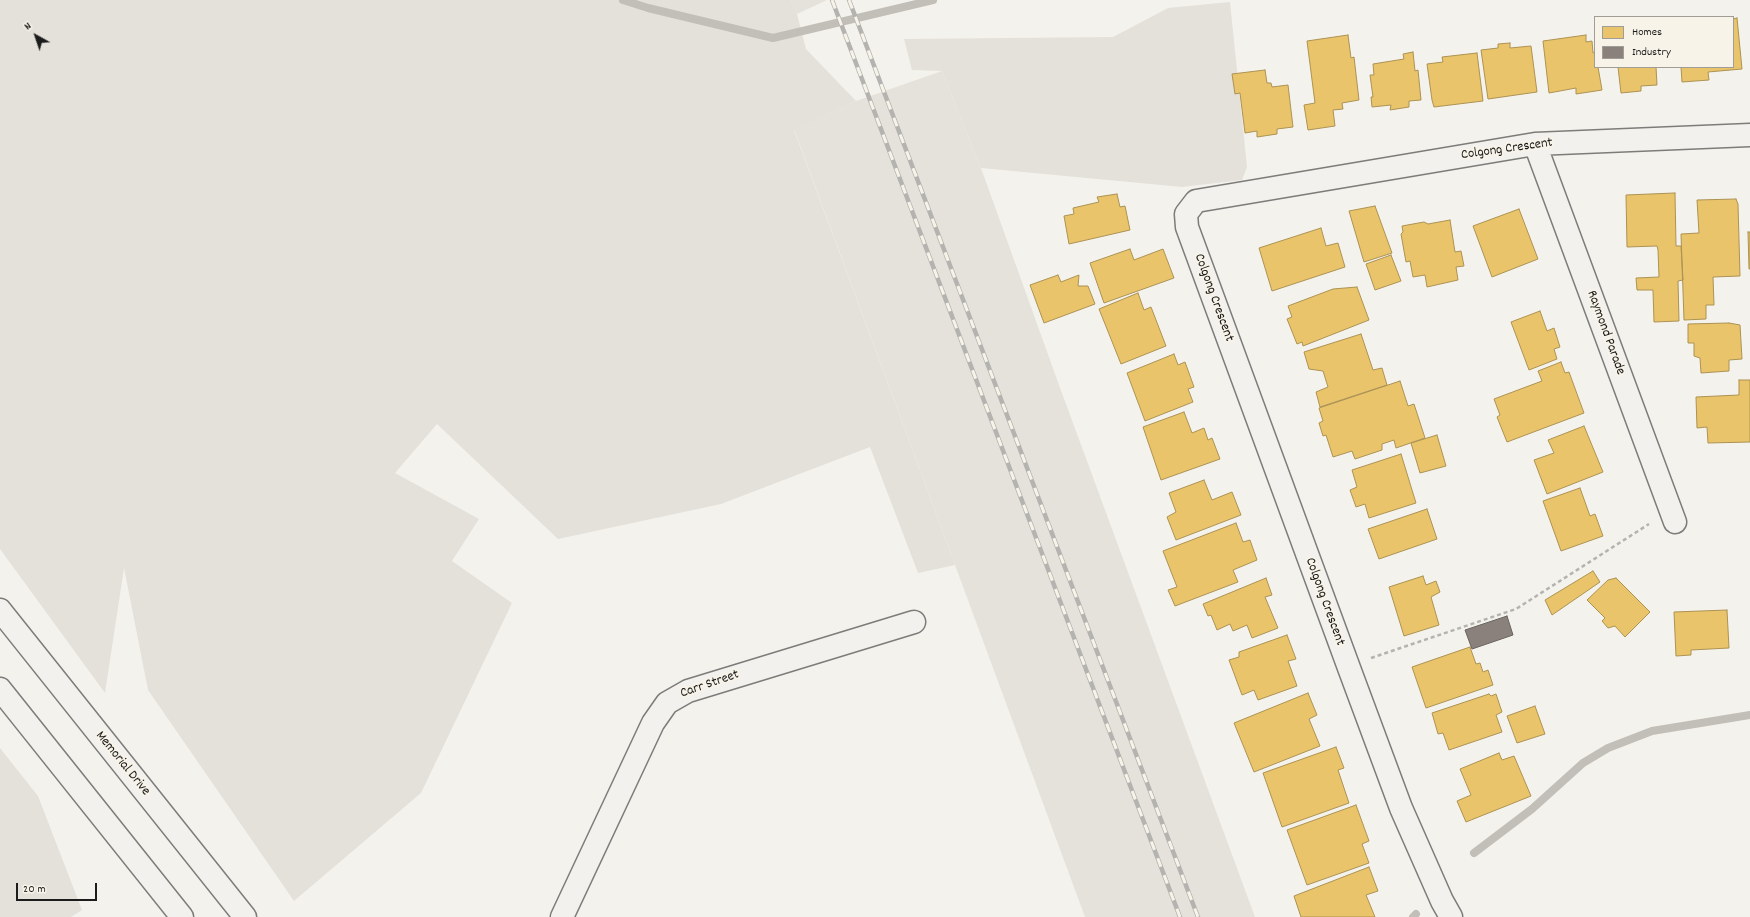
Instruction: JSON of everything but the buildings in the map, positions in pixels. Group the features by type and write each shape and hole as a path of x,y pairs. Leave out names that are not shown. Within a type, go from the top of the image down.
{"street":[{"name":"Colgong Crescent","path":"1451,917 1442,901 1401,808 1187,227 1186,214 1196,201 1535,144 1750,135"},
{"name":"Raymond Parade","path":"1535,144 1673,515"},
{"name":"Memorial Drive","path":"0,610 245,917"},
{"name":"Carr Street","path":"562,917 653,723 667,703 688,691 914,622"},
{"path":"0,689 182,917"}],"path":[{"path":"1349,668 1372,658 1516,609 1641,530 1673,515"}],"shaded area":[{"path":"0,0 791,0 797,14 806,49 856,101 794,130 955,565 918,573 870,447 721,504 558,539 437,424 395,473 479,519 452,561 512,603 421,793 294,901 148,690 124,568 105,693 0,549"},
{"path":"791,0 827,0 797,14"},
{"path":"1230,2 1247,167 1242,180 1182,187 981,168 942,71 912,70 904,39 1113,37 1168,8"},
{"path":"942,71 981,168 1059,385 1255,917 1085,917 794,129 856,101"},
{"path":"0,748 38,796 82,910 71,917 0,917"}],"waterway":[{"path":"623,0 648,8 773,38 933,0"},
{"path":"1474,853 1532,809 1583,763 1608,748 1652,731 1750,715"},
{"path":"1413,917 1416,914"}],"railway":[{"path":"832,0 1180,917"},
{"path":"849,0 1198,917"}]}
